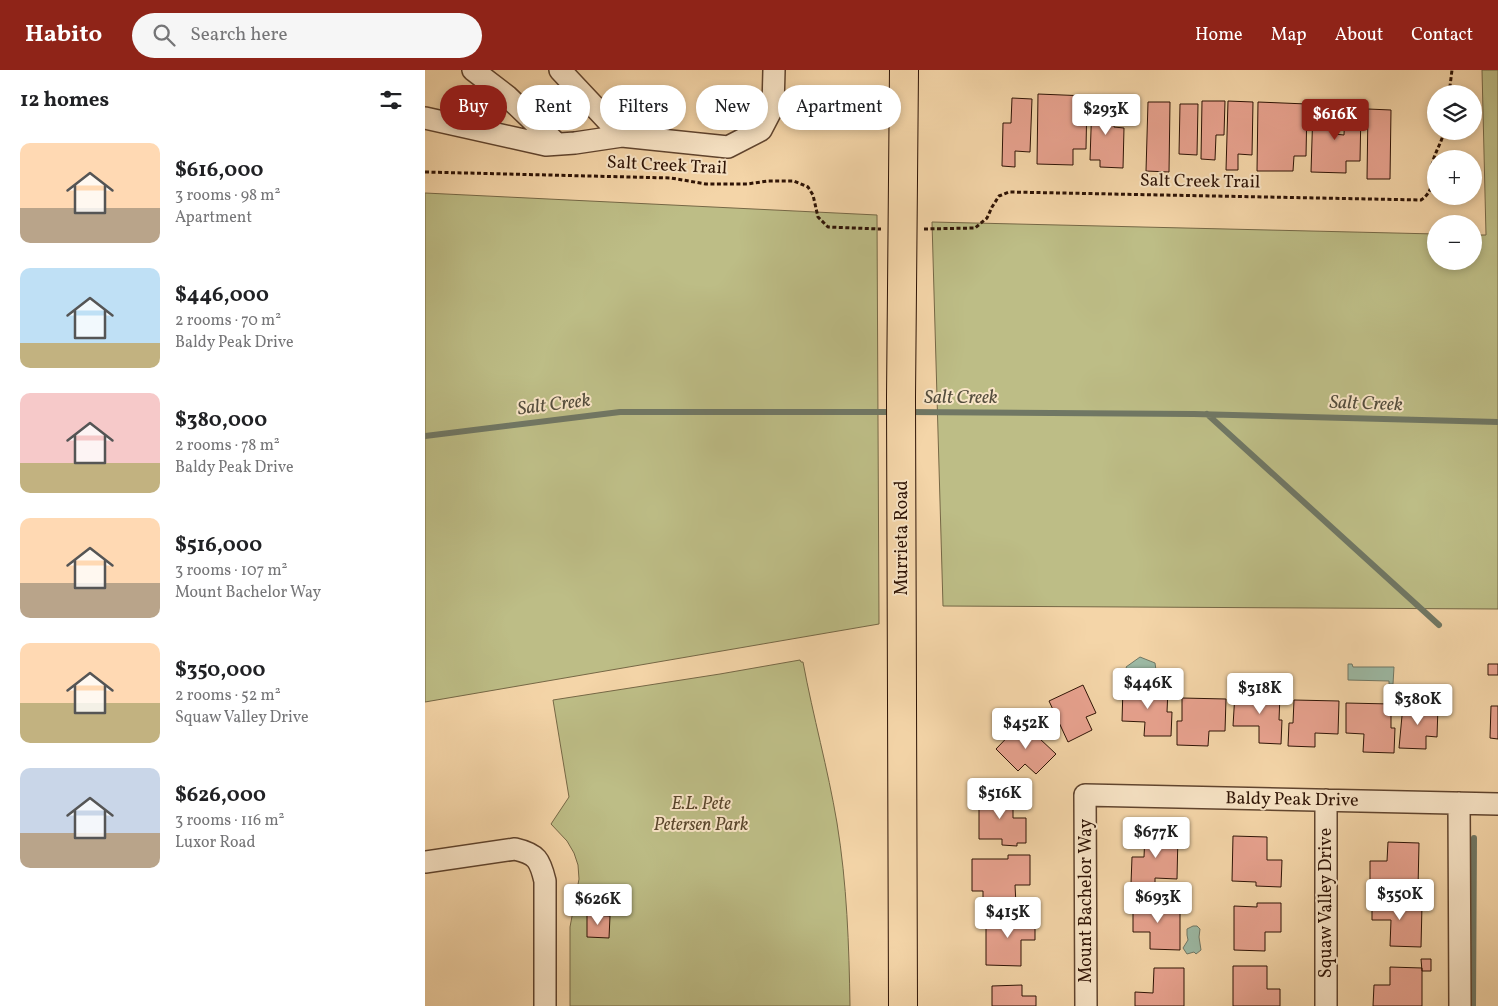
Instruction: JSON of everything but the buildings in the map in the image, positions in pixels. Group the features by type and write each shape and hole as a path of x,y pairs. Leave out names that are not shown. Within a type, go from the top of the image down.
{"main road":[{"name":"Murrieta Road","path":"903,1006 901,378 904,70"}],"street":[{"path":"473,70 507,96 557,144"},
{"path":"559,70 621,136"},
{"path":"425,118 546,145 621,136 727,147 761,130 773,107 774,70"},
{"name":"Baldy Peak Drive","path":"1085,795 1498,804"},
{"name":"Mount Bachelor Way","path":"1085,795 1086,1006"},
{"name":"Squaw Valley Drive","path":"1326,800 1326,1006"},
{"path":"1459,803 1460,1006"},
{"path":"425,862 515,849 529,852 541,863 545,881 545,1006"}],"path":[{"path":"1450,85 1452,70"},
{"name":"Salt Creek Trail","path":"922,229 975,228 987,218 999,196 1009,192 1421,200 1429,195 1433,161 1443,140"},
{"name":"Salt Creek Trail","path":"425,172 671,178 706,184 794,181 807,187 813,195 818,217 828,227 880,229"}],"green space":[{"path":"1482,70 1498,70 1498,609 943,606 932,222 1427,234 1427,270 1482,270 1482,235 1486,235"},
{"path":"425,193 877,215 879,624 425,702"},
{"name":"E.L. Pete Petersen Park","path":"800,660 803,662 837,823 847,914 850,1006 570,1006 570,927 579,879 578,865 574,853 567,841 551,824 569,797 553,700"}],"shaded area":[{"path":"1140,657 1155,663 1156,670 1153,672 1140,671 1134,676 1130,675 1126,667"},
{"path":"1348,664 1352,664 1353,667 1394,667 1393,684 1389,684 1389,681 1348,680"},
{"path":"1197,926 1200,929 1201,950 1196,954 1194,952 1187,954 1183,948 1188,940 1187,929"}],"waterway":[{"name":"Salt Creek","path":"425,436 620,412 894,412"},
{"name":"Salt Creek","path":"907,412 1194,414 1498,422"},
{"path":"1207,414 1439,625"},
{"path":"1473,1006 1474,838"}]}
